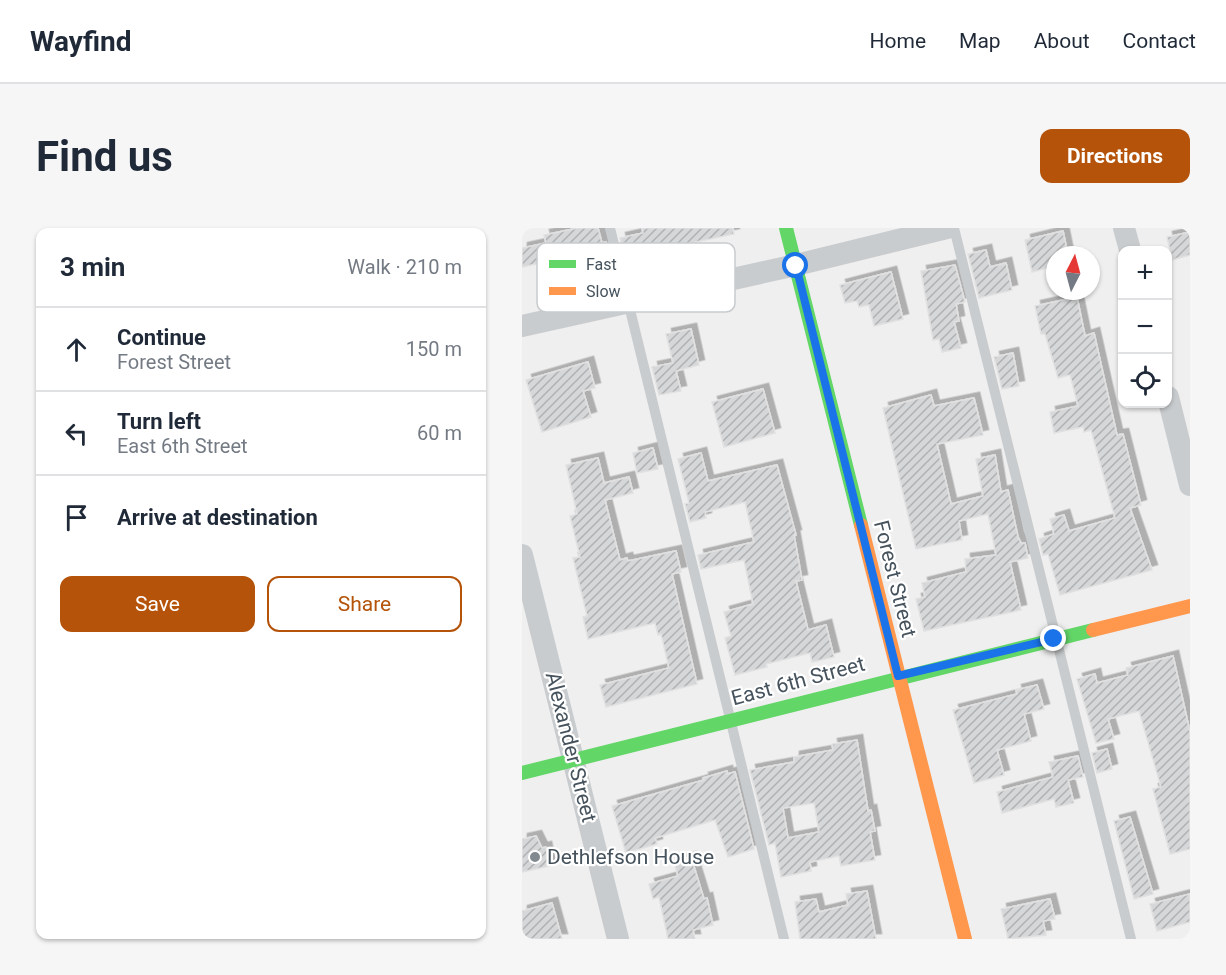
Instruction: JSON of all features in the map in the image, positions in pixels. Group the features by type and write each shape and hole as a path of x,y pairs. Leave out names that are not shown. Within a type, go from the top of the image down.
{"street":[{"name":"Forest Street","path":"786,228 965,939"},
{"path":"735,279 947,228"},
{"path":"1124,228 1129,246"},
{"path":"522,326 584,312"},
{"path":"1170,408 1190,485"},
{"name":"Alexander Street","path":"522,555 575,759 618,939"},
{"name":"East 6th Street","path":"522,773 731,721 898,676 1190,606"}],"lane":[{"path":"610,228 614,243"},
{"path":"954,228 1054,639 1131,939"},
{"path":"630,312 784,939"}],"building":[{"path":"578,228 598,228 602,243 546,243 544,235"},
{"path":"642,228 733,228 734,234 691,243 621,243 620,238 643,233"},
{"path":"1063,231 1066,246 1046,246 1046,268 1032,272 1025,240"},
{"path":"1190,232 1190,255 1172,260 1172,246 1169,246 1167,237"},
{"path":"537,245 537,264 522,267 522,248"},
{"path":"986,250 990,267 1006,263 1012,290 979,298 968,254"},
{"path":"955,265 965,302 956,304 959,321 954,322 961,348 942,352 939,339 933,340 921,271"},
{"path":"891,272 903,319 874,326 869,305 859,307 857,301 845,303 840,285"},
{"path":"1063,300 1078,300 1085,336 1094,333 1117,435 1123,434 1141,505 1130,508 1152,570 1060,595 1048,554 1043,555 1039,539 1054,534 1050,519 1064,515 1069,531 1115,518 1091,430 1084,432 1083,427 1054,433 1050,412 1078,406 1070,375 1058,378 1045,334 1041,334 1035,306"},
{"path":"691,329 699,365 676,371 681,391 659,395 652,367 673,363 666,334"},
{"path":"1013,353 1019,386 1002,389 994,357"},
{"path":"588,362 595,388 583,391 591,417 542,432 526,380"},
{"path":"763,389 775,433 724,447 712,402"},
{"path":"931,395 934,406 974,398 983,435 937,444 951,504 983,496 976,459 995,455 1001,492 1008,490 1018,537 1021,543 1025,543 1028,558 1010,562 1021,610 924,631 916,599 925,597 922,583 966,572 965,559 996,555 988,514 959,521 962,540 916,549 883,408"},
{"path":"653,448 658,469 637,473 633,453"},
{"path":"701,453 708,481 777,465 796,535 794,535 802,580 796,581 808,630 826,625 834,657 812,662 810,653 766,664 767,667 735,675 725,638 731,636 724,612 753,604 744,560 701,569 698,555 754,542 745,502 705,512 706,518 690,522 685,504 689,503 678,459"},
{"path":"598,458 604,483 629,477 633,493 605,500 620,560 627,558 628,561 676,551 681,572 672,574 697,684 606,707 600,685 669,668 661,634 658,635 655,623 588,639 583,617 587,616 573,558 580,557 570,516 577,514 566,465"},
{"path":"1173,656 1190,732 1190,849 1170,854 1153,789 1161,787 1139,711 1108,719 1114,739 1096,743 1077,679 1095,674 1097,683 1128,675 1126,668"},
{"path":"1037,685 1044,709 1024,714 1031,741 997,750 1004,775 974,783 953,710 1017,694 1016,690"},
{"path":"857,740 868,811 871,810 875,831 870,832 875,860 841,866 839,856 810,862 811,871 781,877 775,843 769,845 750,770 794,762 794,757 833,750 832,744","holes":["814,803 819,832 788,838 783,808"]},
{"path":"1107,749 1112,769 1097,773 1092,753"},
{"path":"1078,756 1083,777 1068,780 1074,803 1056,807 1054,799 1002,813 997,792 1053,777 1049,762"},
{"path":"727,771 727,774 735,772 754,849 728,857 715,820 655,838 657,844 626,853 612,806 704,780 703,778"},
{"path":"1130,817 1153,894 1134,899 1114,821"},
{"name":"Dethlefson House","path":"536,836 542,848 546,847 550,866 522,872 522,839"},
{"path":"691,857 704,899 707,898 713,925 693,930 695,939 668,939 659,897 653,899 649,884 678,876 674,862"},
{"path":"867,891 876,939 800,939 795,902 816,899 819,912 848,905 846,894"},
{"path":"1190,894 1190,922 1157,931 1150,904"},
{"path":"1050,899 1055,919 1043,921 1046,935 1008,939 1001,909"},
{"path":"552,903 562,939 522,939 522,911"}],"traffic: fast":[{"path":"786,228 861,525"},
{"path":"522,773 1093,630"}],"traffic: slow":[{"path":"861,525 965,939"},
{"path":"1093,630 1190,606"}],"place":[{"name":"Dethlefson House","path":"535,857"}],"route":[{"path":"796,266 898,676 1054,639"}]}
